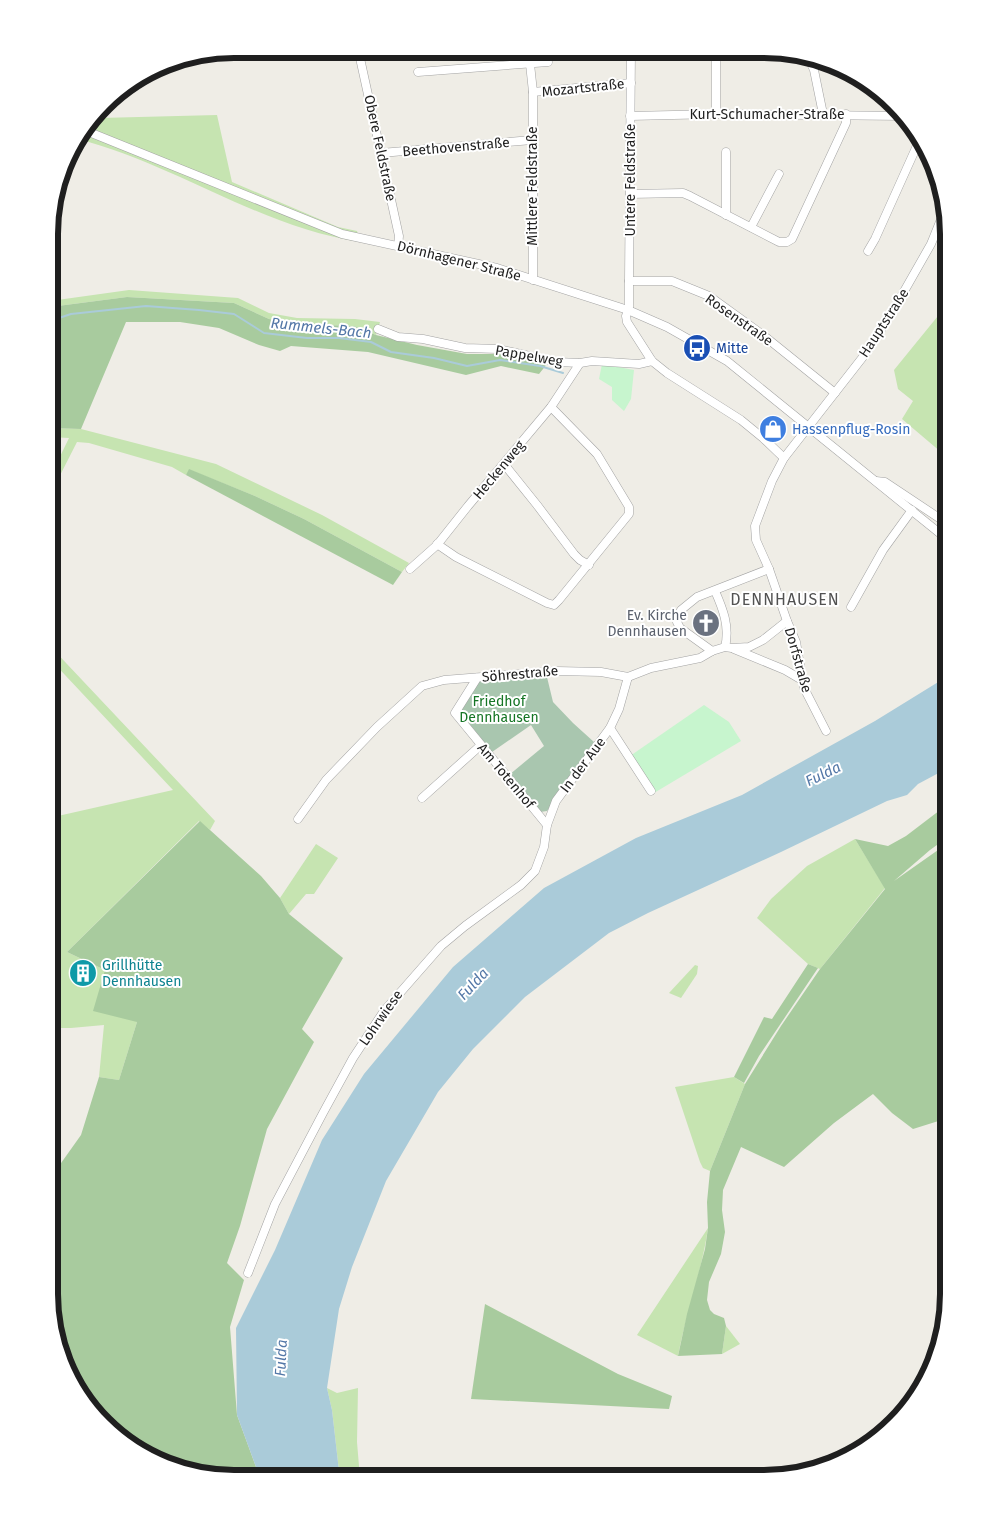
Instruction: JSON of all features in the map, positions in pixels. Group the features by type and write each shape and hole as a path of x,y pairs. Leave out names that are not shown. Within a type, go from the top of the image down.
{"street":[{"name":"Obere Feldstraße","path":"360,58 399,236 398,246"},
{"name":"Untere Feldstraße","path":"628,310 630,58"},
{"path":"716,58 716,114"},
{"path":"418,72 548,62"},
{"name":"Mozartstraße","path":"530,64 533,92 631,83"},
{"path":"812,65 823,114"},
{"name":"Mittlere Feldstraße","path":"533,92 533,280"},
{"name":"Kurt-Schumacher-Straße","path":"630,116 716,114 894,116"},
{"path":"630,194 682,193 779,242 787,242 792,239 846,123 846,114"},
{"name":"Dörnhagener Straße","path":"90,132 342,234 497,268 628,310 681,334 727,361 940,533"},
{"name":"Beethovenstraße","path":"381,153 532,140"},
{"path":"868,250 875,239 916,147"},
{"path":"726,152 726,215"},
{"path":"751,227 779,174"},
{"name":"Hauptstraße","path":"809,426 866,353 894,310 931,244 939,224"},
{"name":"Rosenstraße","path":"629,281 672,281 709,296 763,335 835,393"},
{"path":"628,310 627,322 652,361 667,373 741,420 784,458"},
{"name":"Pappelweg","path":"378,329 398,337 423,339 465,348 498,349 556,362 580,363 592,361 639,364 652,361"},
{"name":"Heckenweg","path":"410,568 437,546 551,407 580,363"},
{"path":"437,544 456,558 554,605 589,564 629,514 630,507 597,454 551,407"},
{"name":"Dorfstraße","path":"809,426 784,458 772,481 755,526 756,540 769,569 796,642 802,680 813,708 826,732"},
{"path":"504,464 574,554 580,560 589,564"},
{"path":"876,481 885,482 940,518"},
{"path":"851,607 883,550 912,510"},
{"path":"712,651 680,628 677,622 681,610 697,597 769,569"},
{"path":"715,591 724,612 728,648 785,670 802,680"},
{"name":"Söhrestraße","path":"298,819 326,780 377,727 422,686 444,680 516,673 579,670 628,676 651,668 700,658 712,651 749,646 763,640 787,621"},
{"name":"In der Aue","path":"556,801 610,728 619,709 628,676"},
{"name":"Am Totenhof","path":"477,678 455,713 547,825"},
{"name":"In der Aue","path":"610,728 651,791"},
{"path":"422,798 481,745"},
{"name":"Lohrwiese","path":"248,1273 275,1204 353,1058 384,1011 441,946 465,926 521,886 535,872 544,847 547,825 556,801"}],"green space":[{"path":"217,115 232,182 338,227 357,231 360,242 323,234 287,223 149,164 84,141 101,118"},
{"path":"129,290 238,298 269,313 297,318 355,319 380,322 376,335 354,326 294,324 269,319 234,303 127,297 58,306 58,300"},
{"path":"127,297 234,303 269,319 294,324 354,326 376,335 417,345 467,354 498,354 547,364 539,374 501,366 466,375 368,352 291,346 280,351 259,345 219,328 180,322 126,322 81,429 58,428 58,306"},
{"path":"940,314 940,451 902,419 913,401 898,389 894,370"},
{"path":"602,364 634,370 631,399 624,411 612,400 612,387 599,379"},
{"path":"58,428 81,429 216,464 322,515 409,563 402,572 304,519 255,496 190,470 186,475 172,467 89,443 77,442 58,479 58,461 69,438 58,437"},
{"path":"189,469 255,496 304,519 402,572 393,585 186,475"},
{"path":"58,654 215,821 210,830 199,821 67,952 105,970 137,1022 119,1080 99,1077 104,1025 58,1028 58,903 61,825 58,826 58,816 173,790 58,668"},
{"name":"Friedhof Dennhausen","path":"546,673 553,702 594,742 547,811 540,812 509,775 544,746 531,725 492,752 458,710 478,679"},
{"path":"704,705 729,722 741,741 654,793 630,756"},
{"path":"939,811 939,843 894,881 939,849 939,1121 913,1129 892,1113 873,1094 834,1123 784,1167 741,1147 723,1190 722,1210 725,1232 721,1254 709,1282 707,1300 710,1310 724,1318 726,1326 722,1354 678,1356 687,1314 705,1249 708,1228 707,1202 710,1171 745,1084 781,1026 820,969 885,889 855,839 888,846 906,836"},
{"path":"200,821 261,876 280,898 289,914 343,958 302,1029 314,1042 267,1129 240,1226 227,1263 244,1280 230,1327 237,1415 257,1470 222,1470 199,1467 166,1457 146,1447 118,1427 101,1410 87,1392 71,1362 61,1329 58,1306 58,1167 81,1135 99,1077 119,1080 137,1022 93,1011 105,970 67,952"},
{"path":"855,839 885,888 820,969 808,964 757,918 771,899 807,866"},
{"path":"316,844 338,858 314,894 306,894 289,914 280,898"},
{"path":"808,964 818,968 759,1056 744,1083 734,1077 764,1017 772,1019"},
{"path":"695,965 698,966 697,974 681,998 669,993"},
{"path":"734,1077 745,1084 710,1171 703,1168 700,1162 675,1087"},
{"path":"708,1228 702,1260 678,1356 637,1335"},
{"path":"485,1304 618,1374 672,1396 669,1409 471,1399"},
{"path":"726,1326 740,1344 722,1354"},
{"path":"327,1388 337,1393 358,1388 357,1442 359,1470 339,1470 332,1410"}],"water":[{"name":"Fulda","path":"940,681 939,773 918,784 907,795 887,801 609,933 525,997 473,1049 438,1092 386,1181 352,1267 339,1309 327,1388 332,1410 339,1470 257,1470 237,1415 236,1328 275,1250 322,1140 364,1074 453,967 544,888 636,838 742,795 875,721"}],"waterway":[{"name":"Rummels-Bach","path":"58,318 71,314 146,306 199,310 234,314 264,333 371,342 391,352 434,358 467,366 500,360 540,366 563,373"}],"place":[{"name":"Mitte","path":"697,348"},
{"name":"Hassenpflug-Rosin","path":"773,429"},
{"name":"Ev. Kirche Dennhausen","path":"706,623"},
{"name":"Grillhütte Dennhausen","path":"83,973"}],"district":[{"name":"DENNHAUSEN","path":"785,599"}]}
